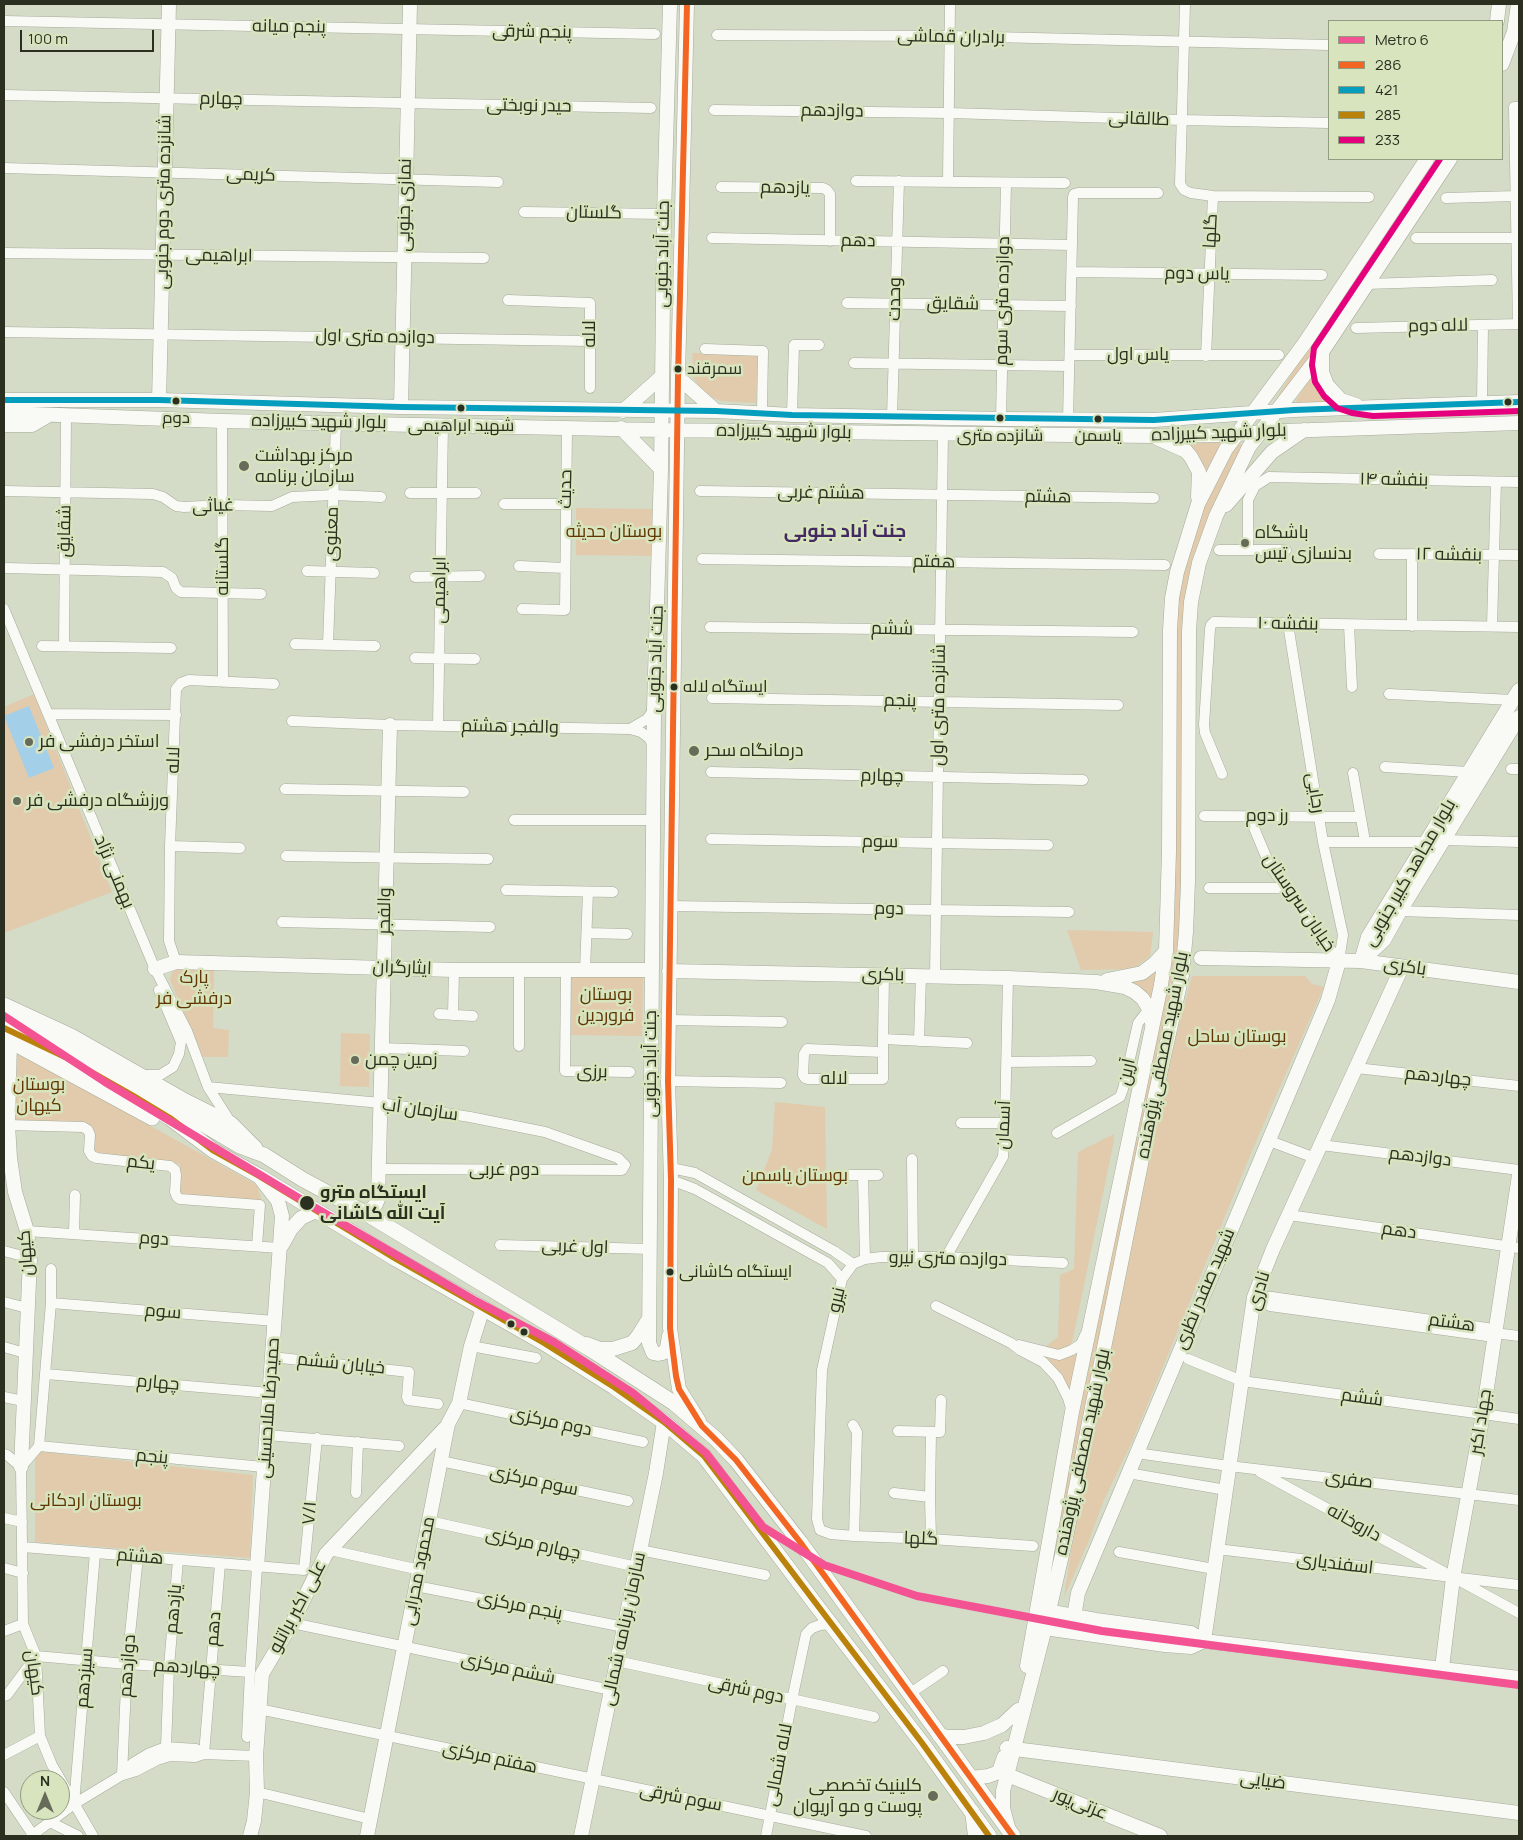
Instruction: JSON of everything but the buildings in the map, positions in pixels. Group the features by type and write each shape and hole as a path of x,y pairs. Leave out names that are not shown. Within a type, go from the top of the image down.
{"main road":[{"name":"شانزده متری دوم جنوبی","path":"159,400 168,4"},
{"name":"نمازی جنوبی","path":"401,407 410,4"},
{"name":"جنت آباد جنوبی","path":"670,4 654,709 651,970 651,1314 649,1343 653,1353 658,1354 667,1348 670,1328 669,972 678,377 687,4"},
{"path":"1497,20 1499,4"},
{"path":"1503,61 1514,32 1518,4"},
{"name":"بلوار شهید مصطفی پژوهنده","path":"1011,1833 1003,1808 1003,1773 1040,1627 1072,1412 1166,951 1169,851 1170,630 1172,598 1177,572 1198,504 1236,434 1304,344 1426,160"},
{"name":"بلوار شهید مصطفی پژوهنده","path":"1043,1611 1065,1542 1150,1119 1182,975 1188,881 1190,602 1199,563 1216,516 1249,447 1322,352 1449,160"},
{"path":"1322,352 1323,379 1331,391 1341,400 1374,407"},
{"path":"623,411 661,377"},
{"path":"678,377 716,411"},
{"name":"بلوار شهید کبیرزاده","path":"4,390 27,391 50,400"},
{"name":"بلوار شهید کبیرزاده","path":"4,400 159,400 401,407 661,412 716,411 792,415 1068,420 1154,420 1374,407 1519,402"},
{"name":"بلوار شهید کبیرزاده","path":"4,413 222,421 443,424 661,430 1152,436 1519,423"},
{"name":"بلوار شهید کبیرزاده","path":"4,425 32,426 49,415"},
{"path":"621,428 660,469"},
{"path":"1216,516 1272,452 1304,430"},
{"path":"1152,436 1186,451 1191,457 1197,467 1200,480 1198,504"},
{"name":"بلوار مجاهد کبیر جنوبی","path":"1361,962 1368,937 1516,695"},
{"name":"بلوار مجاهد کبیر جنوبی","path":"1361,962 1384,940 1519,718"},
{"name":"والفجر","path":"368,1214 378,1199 390,725"},
{"name":"باکری","path":"1096,982 1142,973 1166,951"},
{"name":"باکری","path":"1201,958 1361,962 1519,982"},
{"name":"شهید صفدر نظری","path":"1076,1617 1077,1597 1096,1548 1328,1000 1338,961"},
{"name":"ایثارگران","path":"155,969 176,962 454,970 651,970"},
{"name":"نادری","path":"1204,1641 1254,1298 1289,1215 1402,967"},
{"name":"باکری","path":"669,972 935,976 1096,982 1125,987 1135,992 1143,999 1149,1009"},
{"path":"4,1005 71,1036 184,1101 231,1124 264,1155 302,1179 368,1214 561,1331 674,1403 702,1426 736,1460 800,1542 1011,1833"},
{"path":"1149,1009 1152,1024"},
{"path":"4,1016 64,1045 127,1079 240,1146 264,1155"},
{"path":"6,1036 65,1057 132,1095 170,1118 214,1151 260,1176 316,1211 544,1343 614,1387 664,1422 704,1456 922,1742 989,1836"},
{"name":"کیهان","path":"6,1036 7,1157 27,1231 30,1258 20,1467"},
{"name":"جهاد اکبر","path":"1442,1668 1453,1578 1483,1414 1494,1333 1514,1248 1519,1175"},
{"name":"حمیدرضا ملاحسینی","path":"257,1567 282,1216 278,1202 260,1176"},
{"path":"280,1248 291,1229 301,1218 316,1211"},
{"name":"محمود محرابی","path":"367,1836 448,1424 459,1403 471,1346 483,1308"},
{"path":"561,1331 600,1349 613,1349 632,1343 646,1325 651,1314"},
{"path":"670,1328 679,1389 702,1426"},
{"name":"سازمان برنامه شمالی","path":"581,1836 637,1567 664,1422"},
{"name":"علی اکبر براتلو","path":"250,1836 254,1821 257,1792 256,1756 262,1674 292,1623 326,1554 448,1424"},
{"path":"779,1556 789,1561 794,1560 800,1552 800,1542"},
{"path":"813,1601 812,1588 814,1584 824,1583 831,1586"},
{"path":"1043,1611 1191,1634 1204,1641 1519,1678"},
{"path":"1040,1627 1165,1645 1191,1647 1204,1641"},
{"name":"بلوار شهید مصطفی پژوهنده","path":"1010,1749 1018,1710 1040,1627"},
{"path":"939,1735 964,1737 984,1733 1002,1725 1018,1710"},
{"name":"ضیایی","path":"1010,1749 1519,1813"},
{"path":"971,1778 1003,1773"},
{"name":"عزتی‌پور","path":"1003,1773 1160,1836"},
{"path":"972,1812 975,1836"}],"street":[{"path":"948,181 950,4"},
{"path":"1185,4 1180,184 1184,190 1212,196 1369,197"},
{"name":"پنجم میانه","path":"4,21 409,29"},
{"name":"پنجم شرقی","path":"409,29 655,34"},
{"name":"برادران قماشی","path":"717,35 950,36 1328,45"},
{"name":"چهارم","path":"4,95 408,104"},
{"name":"حیدر نوبختی","path":"408,104 651,108"},
{"path":"1517,107 1516,238 1518,252 1519,324"},
{"name":"دوازدهم","path":"714,110 950,112"},
{"name":"طالقانی","path":"950,112 1328,123"},
{"name":"کریمی","path":"4,168 498,182"},
{"path":"856,181 1065,183"},
{"name":"وحدت","path":"892,417 899,182"},
{"name":"دوازده متری سوم","path":"1001,419 1006,183"},
{"name":"یازدهم","path":"721,187 823,188 828,190 830,194 830,241"},
{"path":"1068,420 1074,194 1158,193"},
{"name":"گلها","path":"1206,356 1212,196"},
{"path":"1446,198 1516,196"},
{"name":"گلستان","path":"524,212 664,214"},
{"name":"دهم","path":"712,238 1072,245"},
{"path":"1416,238 1516,238"},
{"name":"ابراهیمی","path":"4,254 484,258"},
{"name":"یاس دوم","path":"1072,272 1322,275"},
{"path":"1366,284 1492,280"},
{"name":"لاله","path":"508,300 590,303 590,388"},
{"path":"847,303 894,303"},
{"name":"شقایق","path":"894,303 1071,306"},
{"name":"لاله دوم","path":"1356,328 1519,324"},
{"path":"1482,403 1483,325"},
{"name":"دوازده متری اول","path":"4,332 590,341"},
{"path":"792,415 794,345 819,345"},
{"path":"705,349 763,351 762,413"},
{"name":"یاس اول","path":"1070,355 1279,355"},
{"path":"854,363 1070,366"},
{"name":"شقایق","path":"64,646 66,416"},
{"name":"گلستانه","path":"222,421 223,682"},
{"name":"معنوی","path":"328,645 336,423"},
{"name":"ابراهیمی","path":"438,726 443,424"},
{"name":"حدیث","path":"522,609 565,610 568,427"},
{"name":"شانزده متری اول","path":"935,976 943,434"},
{"name":"بنفشه ۱۴","path":"1248,550 1248,500 1256,486 1269,477 1519,482"},
{"path":"1492,626 1496,482"},
{"name":"غیاثی","path":"4,490 153,494 184,508 223,505 272,506 292,497 333,495 381,497"},
{"name":"هشتم غربی","path":"700,491 942,495"},
{"path":"410,493 476,493"},
{"name":"هشتم","path":"942,495 1154,498"},
{"path":"504,504 566,504"},
{"path":"1219,550 1286,550"},
{"name":"بنفشه ۱۲","path":"1379,554 1519,555"},
{"path":"1412,554 1412,626"},
{"name":"هفتم","path":"702,559 1165,565"},
{"path":"519,566 565,568"},
{"path":"7,568 163,572 172,578 176,588 181,592 261,594"},
{"path":"307,571 374,573"},
{"path":"415,577 480,576"},
{"name":"بهمنی نژاد","path":"4,609 155,969 187,1031 208,1087 231,1124"},
{"name":"بنفشه ۱۰","path":"1222,774 1205,733 1204,725 1211,625 1214,622 1519,627"},
{"name":"رجایی","path":"1288,624 1323,842 1343,934 1338,961"},
{"path":"1349,625 1352,687"},
{"name":"ششم","path":"710,627 1133,632"},
{"path":"295,644 375,646"},
{"path":"42,646 171,648"},
{"path":"415,658 475,659"},
{"name":"لاله","path":"176,962 170,941 170,846 176,689 181,683 189,680 274,684"},
{"path":"1389,694 1516,695"},
{"name":"پنجم","path":"712,698 1118,705"},
{"path":"630,729 647,719 654,709"},
{"path":"48,714 176,715"},
{"path":"292,721 390,725"},
{"name":"والفجر هشتم","path":"390,725 630,729"},
{"path":"630,729 640,732 649,738 654,746"},
{"path":"1385,767 1469,772"},
{"name":"چهارم","path":"711,772 1083,780"},
{"path":"1353,772 1364,841"},
{"path":"285,789 464,792"},
{"name":"رز دوم","path":"1204,816 1359,817"},
{"name":"خیابان سروستان","path":"1248,816 1270,866 1338,961"},
{"path":"514,820 653,820"},
{"name":"سوم","path":"711,839 1048,844"},
{"path":"1444,840 1519,842"},
{"path":"1323,842 1427,842"},
{"path":"170,846 240,848"},
{"path":"286,856 488,858"},
{"path":"1210,888 1286,888"},
{"path":"506,890 613,892"},
{"path":"585,970 588,892"},
{"name":"دوم","path":"670,906 1069,912"},
{"path":"1400,911 1519,915"},
{"path":"282,922 490,926"},
{"path":"587,933 627,934"},
{"name":"بهمنی نژاد","path":"142,1076 160,1075 173,1066 179,1054 181,1042 158,988 155,969"},
{"name":"برزی","path":"566,969 565,1071 630,1072"},
{"path":"453,1015 454,970"},
{"path":"519,970 519,1046"},
{"name":"لاله","path":"883,1052 807,1049 804,1054 803,1075 804,1078 808,1079 883,1079 884,976"},
{"path":"919,1041 920,976"},
{"name":"آسمان","path":"946,1257 1001,1162 1004,1152 1008,978"},
{"name":"آرین","path":"1057,1133 1120,1097 1124,1090 1138,1023 1149,1009"},
{"path":"439,1014 473,1016"},
{"path":"669,1020 782,1022"},
{"path":"883,1039 967,1043"},
{"path":"382,1048 464,1051"},
{"path":"1007,1062 1091,1061"},
{"name":"چهاردهم","path":"1356,1068 1519,1086"},
{"path":"668,1081 781,1083"},
{"name":"سازمان آب","path":"208,1087 380,1104 470,1117 545,1132 618,1158 625,1165"},
{"path":"961,1123 1005,1123"},
{"name":"یکم","path":"8,1125 84,1127 90,1135 89,1151 92,1156 170,1166 175,1170 175,1192 180,1199 260,1205 257,1246"},
{"path":"1275,1143 1315,1158"},
{"name":"دوازدهم","path":"1321,1145 1519,1170"},
{"path":"912,1159 912,1257"},
{"name":"دوم غربی","path":"379,1169 622,1170 625,1165"},
{"name":"نیرو","path":"671,1174 695,1173 853,1264"},
{"name":"نیرو","path":"671,1174 828,1263 842,1280 822,1370 817,1520"},
{"path":"850,1175 878,1175"},
{"path":"863,1175 865,1259"},
{"path":"74,1234 75,1195"},
{"name":"دهم","path":"1289,1215 1514,1248"},
{"path":"769,1230 775,1218"},
{"name":"دوم","path":"27,1231 280,1248"},
{"name":"اول غربی","path":"500,1245 651,1249"},
{"path":"4,1251 30,1258"},
{"name":"دوازده متری نیرو","path":"853,1264 865,1259 881,1257 946,1257 1063,1263"},
{"path":"842,1280 853,1264"},
{"name":"کیهان","path":"39,1446 51,1303 51,1269"},
{"name":"هشتم","path":"1254,1298 1272,1297 1477,1326 1487,1328 1494,1333 1519,1336"},
{"path":"4,1302 27,1308"},
{"name":"سوم","path":"51,1303 275,1321"},
{"path":"936,1306 1011,1343 1043,1362 1055,1373 1068,1398 1072,1412"},
{"path":"1011,1343 1059,1355 1081,1344 1090,1324"},
{"path":"471,1346 536,1358"},
{"path":"4,1347 26,1352"},
{"name":"خیابان ششم","path":"272,1357 409,1372 408,1400 438,1404"},
{"name":"ششم","path":"1188,1359 1242,1381 1483,1414"},
{"name":"چهارم","path":"46,1374 270,1393"},
{"path":"4,1397 23,1401"},
{"path":"898,1431 940,1432 941,1400"},
{"name":"دوم مرکزی","path":"459,1403 643,1442"},
{"path":"1483,1414 1519,1419"},
{"path":"853,1425 857,1432 854,1536"},
{"path":"931,1432 931,1539"},
{"path":"266,1435 399,1446"},
{"name":"۷/۱","path":"257,1567 304,1570 316,1438"},
{"path":"356,1493 358,1442"},
{"path":"20,1467 39,1446"},
{"name":"پنجم","path":"39,1446 264,1467"},
{"name":"صفری","path":"1136,1453 1229,1466 1519,1500"},
{"path":"4,1454 20,1467"},
{"name":"سوم مرکزی","path":"441,1461 628,1501"},
{"path":"4,1463 20,1467"},
{"name":"کیهان","path":"20,1467 23,1624 36,1656 40,1736 52,1765 93,1836"},
{"name":"داروخانه","path":"1255,1469 1453,1578"},
{"path":"1128,1473 1226,1490"},
{"path":"894,1493 930,1497"},
{"path":"4,1518 22,1522"},
{"name":"گلها","path":"817,1520 820,1530 831,1534 1033,1546"},
{"name":"چهارم مرکزی","path":"429,1521 637,1567"},
{"name":"هشتم","path":"23,1547 257,1567"},
{"name":"اسفندیاری","path":"1217,1549 1519,1585"},
{"path":"330,1550 420,1570"},
{"path":"640,1550 766,1574"},
{"name":"سیزدهم","path":"74,1804 95,1552"},
{"path":"1119,1552 1214,1570"},
{"name":"دوازدهم","path":"122,1775 127,1664 138,1556"},
{"name":"یازدهم","path":"166,1747 169,1666 178,1560"},
{"name":"دهم","path":"204,1754 220,1564"},
{"path":"248,1738 257,1567"},
{"path":"4,1568 23,1573"},
{"path":"1453,1578 1519,1613"},
{"name":"پنجم مرکزی","path":"416,1586 624,1627"},
{"path":"292,1623 404,1647"},
{"path":"4,1631 23,1624"},
{"name":"لاله شمالی","path":"766,1836 806,1634 812,1628 831,1624"},
{"name":"ششم مرکزی","path":"404,1647 611,1690"},
{"path":"4,1696 7,1695 36,1656"},
{"name":"چهاردهم","path":"36,1656 250,1672"},
{"name":"دوم شرقی","path":"617,1661 874,1717"},
{"path":"909,1694 943,1671"},
{"name":"هفتم مرکزی","path":"259,1709 593,1780"},
{"path":"4,1755 40,1736"},
{"path":"122,1775 133,1763 166,1747 196,1749 204,1754"},
{"path":"4,1792 32,1836 74,1804 122,1775 136,1771 157,1760 170,1756 195,1757 204,1754 256,1756"},
{"name":"سوم شرقی","path":"593,1780 866,1836"},
{"path":"257,1792 370,1819"},
{"path":"50,1822 78,1836"}],"green space":[{"path":"1439,160 1444,160 1316,345 1296,379 1279,400 1276,399 1295,368"},
{"path":"692,353 758,355 756,403 721,401 706,395 694,379"},
{"path":"1317,369 1336,402 1296,403 1296,400"},
{"path":"1226,442 1201,491 1178,444"},
{"path":"1238,443 1242,446 1193,566 1178,967 1051,1584 1045,1580 1170,967 1174,923 1175,622 1179,591 1187,558 1205,502 1223,465"},
{"name":"بوستان حدیثه","path":"576,508 653,509 653,556 576,555"},
{"path":"34,694 112,892 4,933 4,707"},
{"path":"1067,930 1153,932 1150,956 1133,969 1081,970"},
{"path":"1159,963 1150,1007 1117,980"},
{"name":"پارک درفشی فر","path":"179,968 214,968 213,1028 229,1030 228,1057 203,1057 170,980 172,972"},
{"name":"بوستان فروردین","path":"570,974 643,975 642,1036 569,1035"},
{"name":"بوستان ساحل","path":"1192,976 1305,976 1312,984 1324,987 1254,1146 1132,1442 1104,1500 1088,1543 1064,1597 1083,1473 1127,1259 1169,1063"},
{"name":"زمین چمن","path":"341,1033 370,1034 369,1087 340,1086"},
{"name":"بوستان کیهان","path":"12,1049 257,1185 262,1202 180,1195 180,1164 93,1153 90,1125 10,1121"},
{"name":"بوستان یاسمن","path":"775,1102 825,1107 827,1229 756,1190 772,1150"},
{"path":"1114,1134 1072,1343 1063,1350 1058,1351 1044,1348 1058,1337 1060,1275 1074,1269 1078,1152"},
{"path":"1023,1349 1045,1357 1056,1358 1078,1352 1070,1395"},
{"name":"بوستان اردکانی","path":"35,1451 253,1475 250,1558 35,1542"}],"water":[{"name":"استخر درفشی فر","path":"29,706 54,768 29,778 4,716"}],"metro line":[{"name":"6","path":"4,1016 105,1082 474,1300 554,1342 633,1393 706,1453 763,1527 824,1565 917,1596 1102,1631 1519,1685"}],"transit line":[{"name":"286","path":"687,4 678,377 668,1081 671,1180 670,1328 676,1376 679,1389 702,1426 736,1460 800,1542 1013,1836"},
{"name":"233","path":"1439,160 1314,348 1312,365 1315,382 1324,396 1337,408 1352,413 1373,416 1519,411"},
{"name":"421","path":"4,400 159,400 401,407 716,411 792,415 1154,420 1294,410 1519,402"},
{"name":"285","path":"4,1028 65,1057 132,1095 170,1118 214,1151 396,1259 544,1343 614,1387 664,1422 704,1456 922,1743 989,1836"}],"place":[{"name":"سمرقند","path":"678,369"},
{"name":"دوم","path":"176,401"},
{"name":"شهید ابراهیمی","path":"461,408"},
{"name":"شانزده متری","path":"1000,418"},
{"name":"یاسمن","path":"1098,419"},
{"name":"مرکز بهداشت سازمان برنامه","path":"244,466"},
{"name":"باشگاه بدنسازی تیس","path":"1245,543"},
{"name":"ایستگاه لاله","path":"674,687"},
{"name":"استخر درفشی فر","path":"29,742"},
{"name":"درمانگاه سحر","path":"694,751"},
{"name":"ورزشگاه درفشی فر","path":"17,801"},
{"name":"زمین چمن","path":"355,1060"},
{"name":"ایستگاه مترو آیت الله کاشانی","path":"307,1203"},
{"name":"ایستگاه کاشانی","path":"670,1272"},
{"name":"کلینیک تخصصی پوست و مو آریوان","path":"933,1796"}],"district":[{"name":"جنت‌ آباد جنوبی","path":"845,532"}]}
